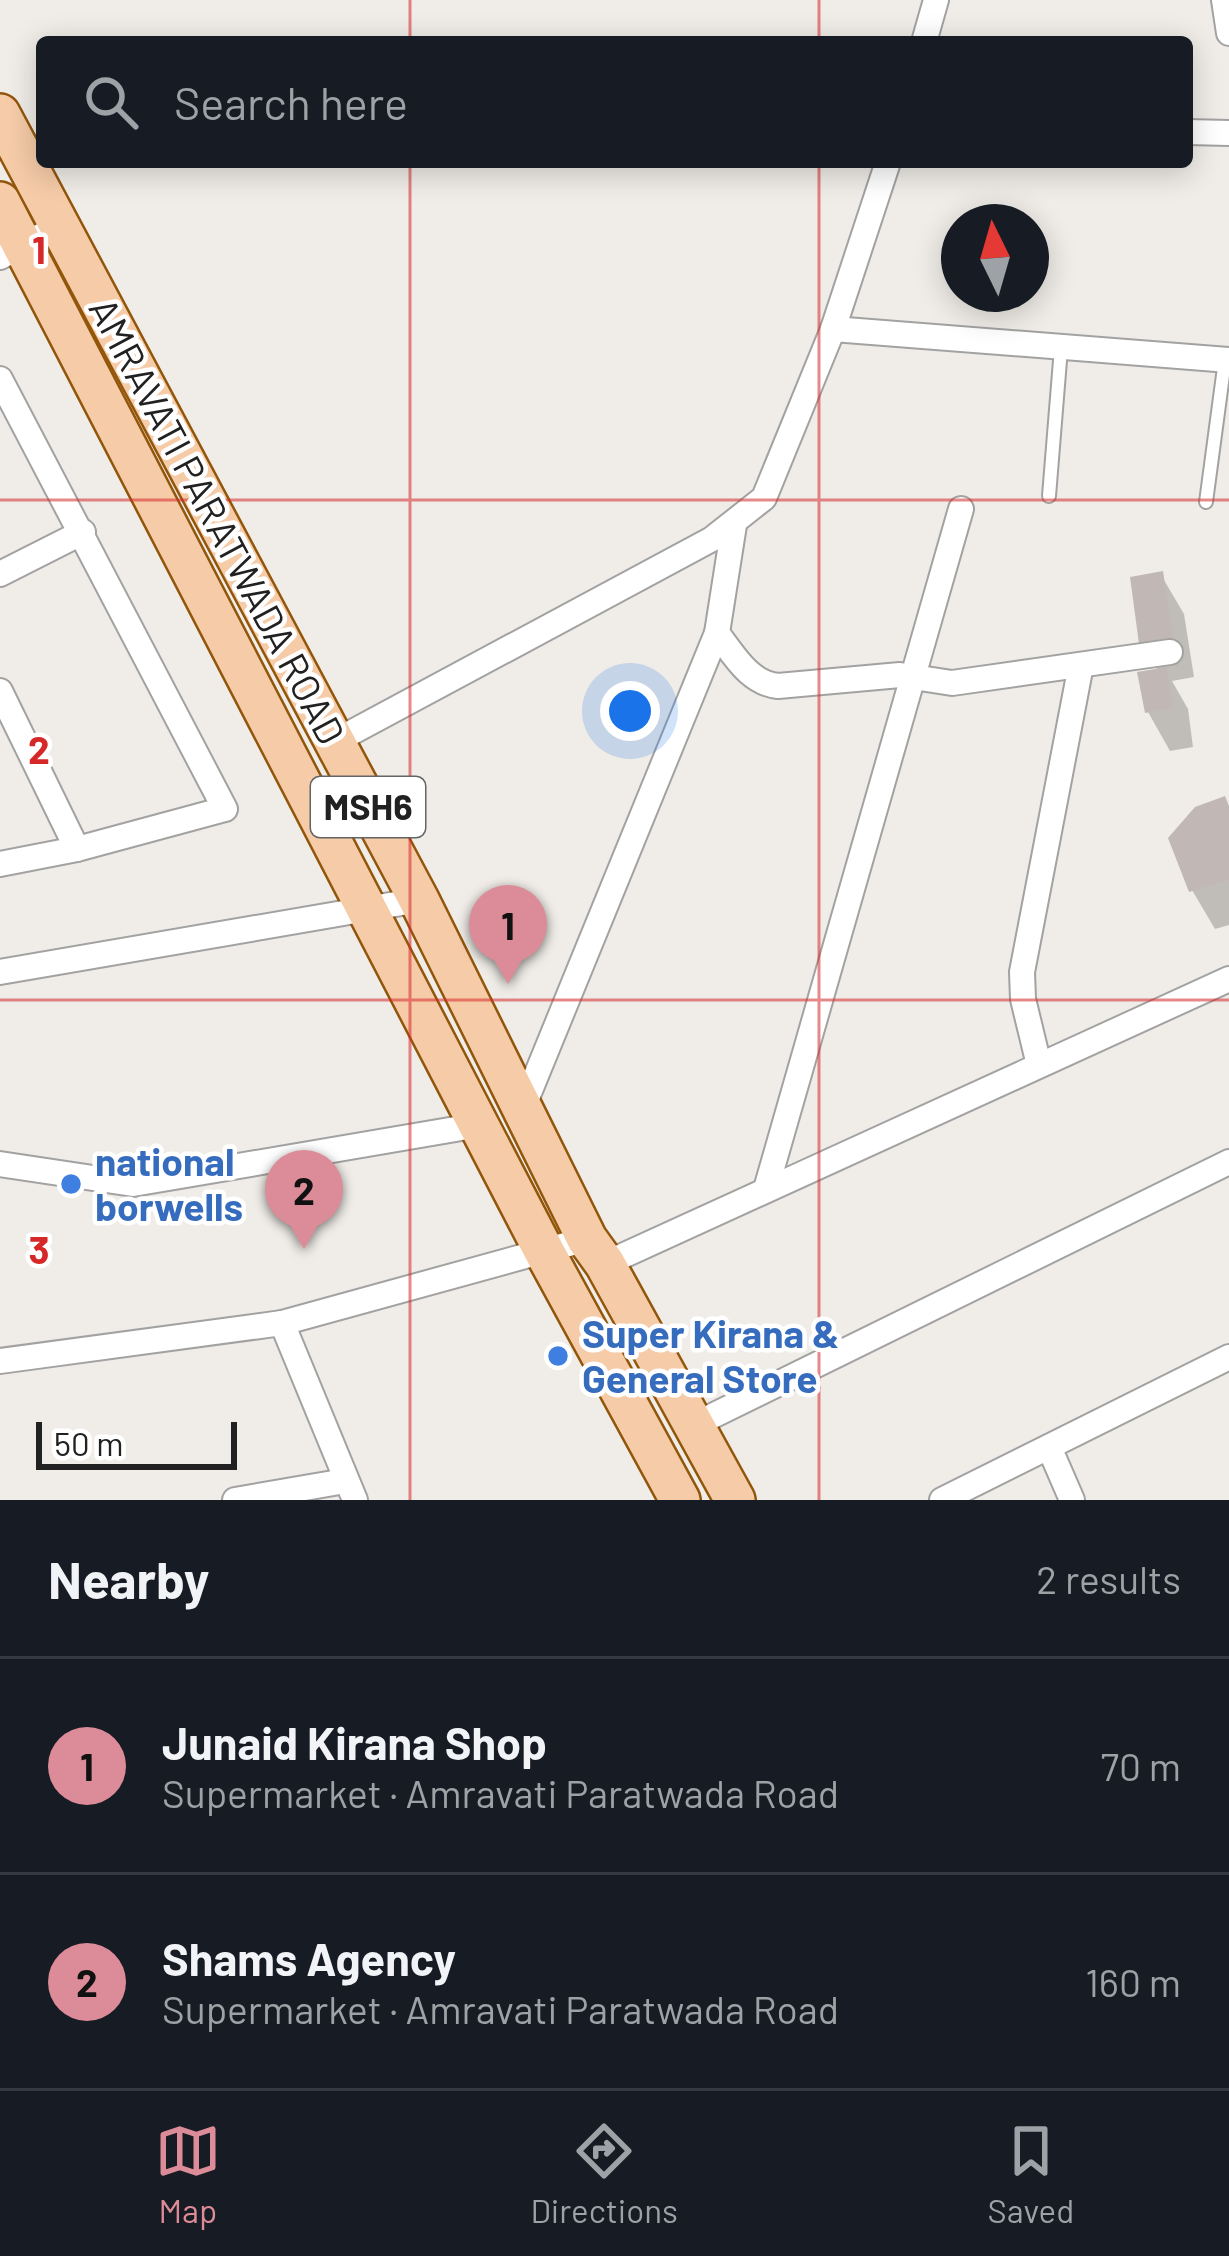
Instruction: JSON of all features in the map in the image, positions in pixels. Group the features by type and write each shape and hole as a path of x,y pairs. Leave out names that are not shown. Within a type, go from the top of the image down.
{"main road":[{"name":"AMRAVATI PARATWADA ROAD","path":"0,114 419,900 596,1251 735,1500"},
{"name":"AMRAVATI PARATWADA ROAD","path":"0,202 11,251 368,909 544,1251 680,1500"}],"street":[{"path":"926,36 936,0"},
{"path":"1224,0 1229,34"},
{"path":"1193,132 1229,133"},
{"path":"332,743 734,525 764,498 833,329 886,168"},
{"path":"11,251 62,224"},
{"path":"833,329 1228,356"},
{"path":"0,379 225,809 77,849 0,864"},
{"path":"766,1189 961,509"},
{"path":"522,1110 716,633 734,525"},
{"path":"0,574 83,532"},
{"path":"716,633 762,684 911,676 952,683 1170,652"},
{"path":"1039,1065 1022,999 1022,972 1081,665"},
{"path":"0,691 77,849"},
{"path":"0,972 419,900"},
{"path":"0,1361 282,1323 544,1251 596,1251 766,1189 1229,979"},
{"path":"0,1164 133,1184 479,1125"},
{"path":"692,1426 1229,1162"},
{"path":"235,1500 350,1491 282,1323"},
{"path":"942,1500 1229,1357"},
{"path":"1049,1447 1072,1500"}],"lane":[{"path":"1049,496 1061,347"},
{"path":"1207,502 1228,356"}],"building":[{"path":"1163,571 1173,638 1139,644 1130,577"},
{"path":"1167,667 1173,708 1145,713 1137,672"},
{"path":"1225,796 1229,880 1189,892 1168,838 1195,807"}],"place":[{"name":"Junaid Kirana Shop","path":"508,984"},
{"name":"national borwells","path":"71,1184"},
{"name":"Shams Agency","path":"304,1249"},
{"name":"Super Kirana & General Store","path":"558,1356"}]}
